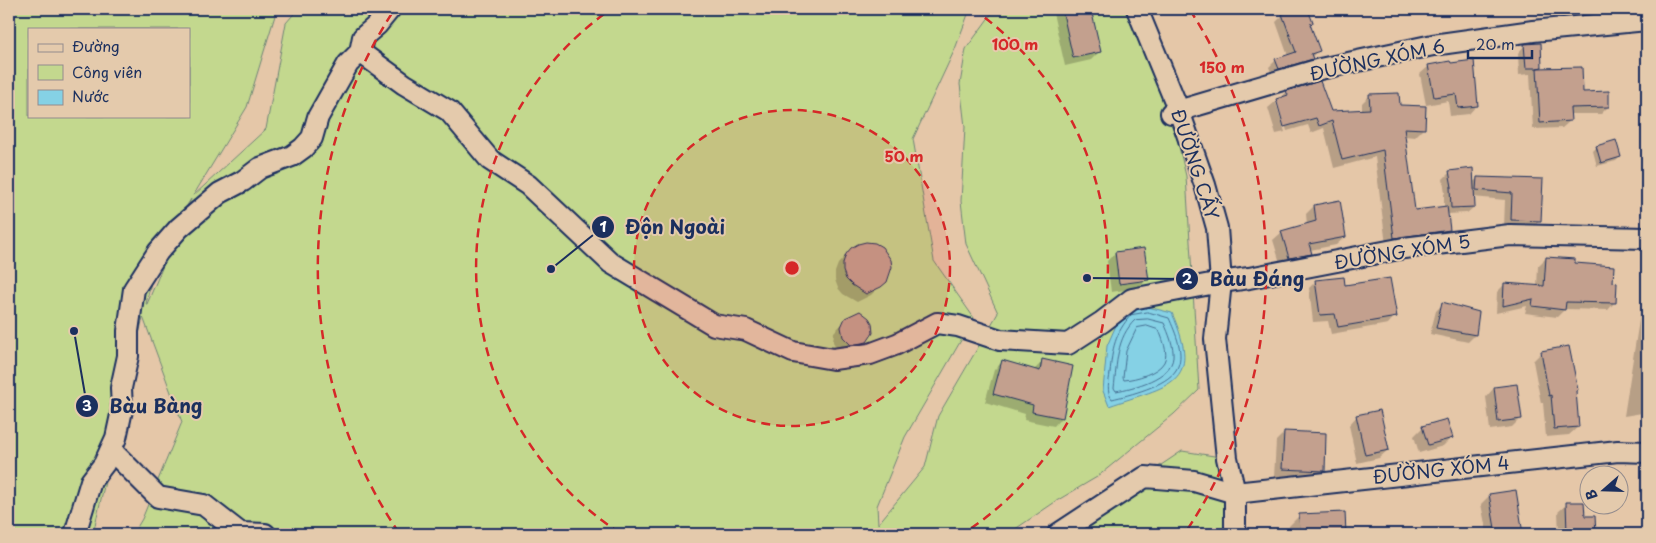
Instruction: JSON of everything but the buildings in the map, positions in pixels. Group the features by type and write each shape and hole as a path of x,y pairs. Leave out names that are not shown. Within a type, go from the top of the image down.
{"street":[{"path":"75,534 91,481 104,464 116,438 122,410 121,388 128,356 128,331 134,289 158,252 179,228 220,193 243,181 260,168 292,156 303,148 312,138 318,117 348,64 360,52 363,36 377,25 390,9"},
{"name":"ĐƯỜNG CẤY","path":"1137,9 1175,112 1206,185 1217,228 1221,282 1215,339 1227,458 1235,493 1235,534"},
{"name":"ĐƯỜNG XÓM 6","path":"1175,112 1320,69 1433,45 1647,20"},
{"name":"ĐƯỜNG XÓM 5","path":"360,52 404,84 449,111 490,160 528,185 611,263 714,324 746,330 793,352 833,359 870,354 897,344 937,323 958,326 1000,340 1068,344 1102,322 1132,299 1404,248 1510,235 1647,238"},
{"path":"111,450 158,497 204,505 240,533 265,534"},
{"name":"ĐƯỜNG XÓM 4","path":"1235,493 1618,451 1647,452"},
{"path":"1058,534 1144,477 1194,481 1235,493"}],"green space":[{"path":"9,9 277,9 247,107 193,196 266,129 286,23 298,9 970,9 955,49 913,139 934,261 974,318 905,437 877,506 878,524 925,467 938,416 998,313 966,244 961,201 965,127 960,84 966,49 995,9 1136,9 1158,59 1186,176 1199,390 1174,414 1097,477 1058,500 1008,534 883,534 878,526 878,534 133,534 142,519 182,422 143,317 93,534 9,534","holes":["191,199 147,304 158,252"]},
{"path":"1182,451 1227,458 1235,534 1058,534"}],"water":[{"path":"1148,307 1172,313 1181,337 1184,355 1182,369 1175,379 1163,387 1109,406 1103,391 1107,346 1118,321 1129,309"}],"place":[{"name":"Độn Ngoài","path":"551,269"},
{"name":"Bàu Đáng","path":"1087,278"},
{"name":"Bàu Bàng","path":"74,331"}]}
